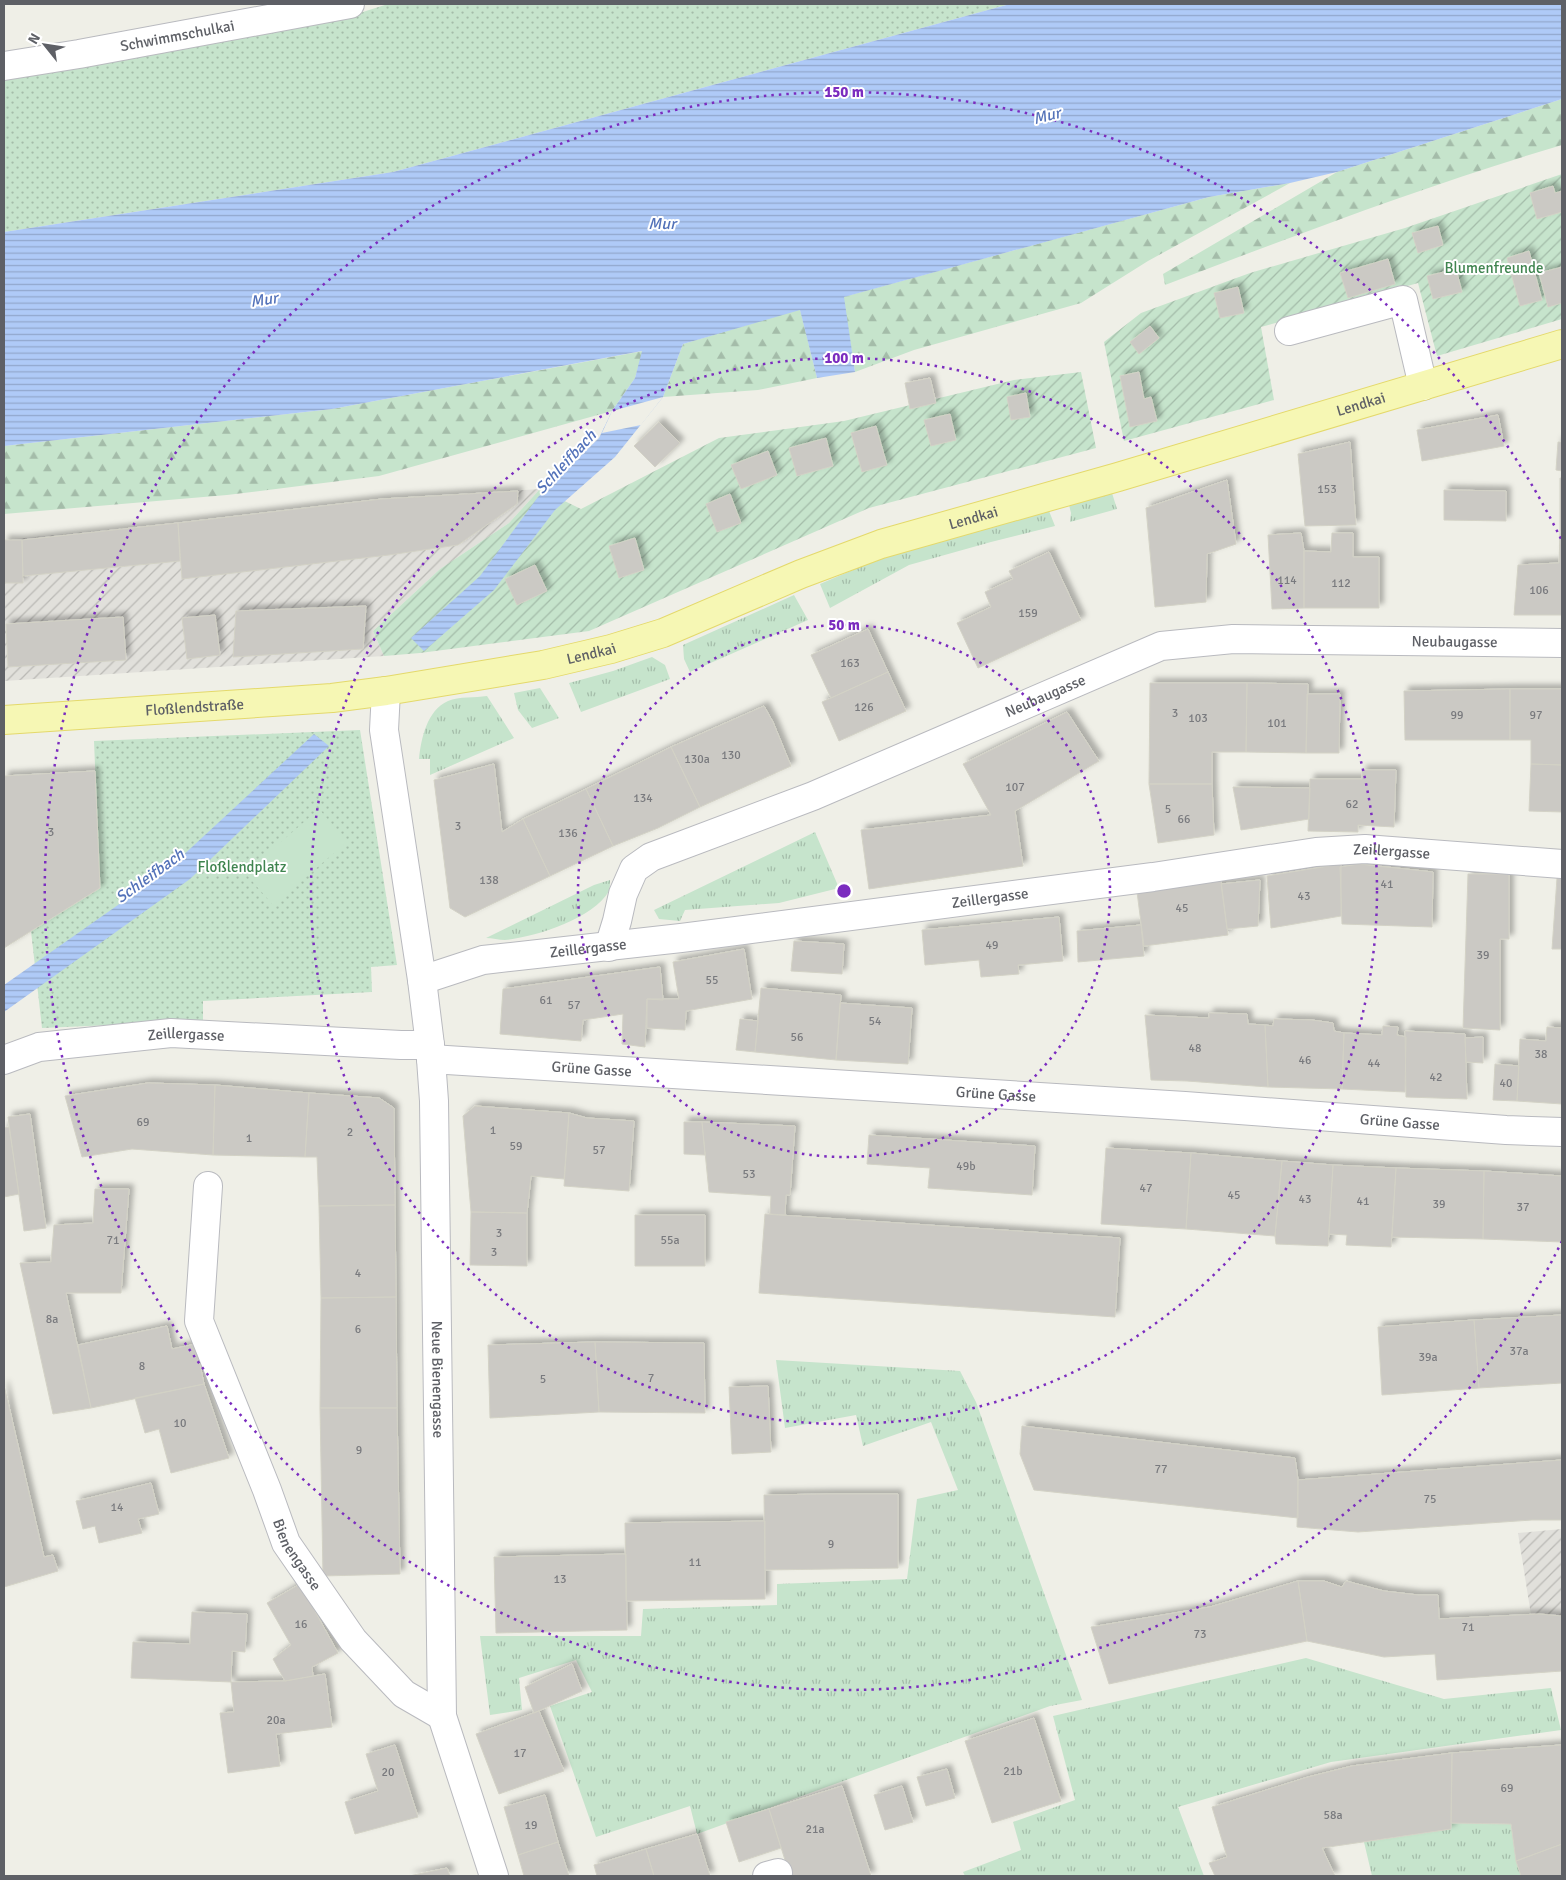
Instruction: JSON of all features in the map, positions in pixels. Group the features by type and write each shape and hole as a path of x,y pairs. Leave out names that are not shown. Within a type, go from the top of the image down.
{"main road":[{"name":"Lendkai","path":"386,691 542,666 611,649 663,632 801,574 881,544 1127,474 1562,344"},
{"name":"Floßlendstraße","path":"4,720 322,699 386,691"}],"street":[{"name":"Schwimmschulkai","path":"4,66 352,12"},
{"path":"1288,331 1403,300 1423,386"},
{"name":"Neubaugasse","path":"609,947 623,894 634,868 651,857 813,796 1161,646 1234,639 1562,644"},
{"path":"386,691 384,730 422,980 430,1052"},
{"name":"Zeillergasse","path":"422,980 482,960 609,947 1153,877 1316,852 1365,849 1562,864"},
{"name":"Zeillergasse","path":"4,1060 39,1047 171,1033 401,1045 430,1052"},
{"name":"Grüne Gasse","path":"430,1052 1506,1130 1562,1132"},
{"name":"Neue Bienengasse","path":"430,1052 434,1101 442,1716"},
{"name":"Bienengasse","path":"208,1186 199,1322 267,1490 286,1543 353,1640 404,1694 442,1716"},
{"path":"442,1716 494,1876"}],"shaded area":[{"path":"540,489 509,523 440,569 373,631 384,656 4,681 4,540 178,523 382,499"},
{"path":"1562,1529 1562,1616 1531,1615 1518,1533"}],"green space":[{"path":"388,4 1010,4 393,172 4,232 4,75 344,18"},
{"path":"1562,99 1562,145 1412,194 1165,285 1163,274 1337,172"},
{"name":"Blumenfreunde","path":"1562,174 1562,319 1437,356 1418,283 1261,327 1274,400 1124,441 1104,342 1141,313 1250,273 1405,228"},
{"path":"1290,183 1148,261 1081,303 914,350 855,372 843,297 1209,197"},
{"path":"800,309 817,378 758,390 663,397 683,344"},
{"path":"643,351 635,378 612,411 379,476 227,495 4,514 4,446 332,409"},
{"path":"1081,372 1096,448 869,508 589,631 384,656 373,631 440,569 509,523 540,489 581,509 719,438 844,421 1014,380"},
{"path":"1112,493 1117,509 1070,522 1071,513 1069,505"},
{"path":"1049,511 1055,526 909,565 830,608 820,584 913,547"},
{"path":"794,595 808,620 690,672 684,659 683,645"},
{"path":"652,657 665,665 670,679 581,712 569,683 613,671"},
{"path":"540,688 559,718 532,728 518,710 514,693"},
{"path":"487,696 514,738 430,775 430,759 419,759 426,726 435,711 452,699"},
{"name":"Floßlendplatz","path":"360,730 397,965 371,967 372,992 203,1001 203,1021 42,1028 31,931 100,888 94,741"},
{"path":"319,809 347,842 273,905 245,873"},
{"path":"815,832 839,888 779,903 685,910 680,921 659,919 654,910"},
{"path":"610,880 609,891 601,901 577,918 547,931 532,935 505,940 486,938 594,885"},
{"path":"776,1360 960,1371 976,1402 1082,1700 1050,1706 697,1834 690,1806 596,1837 550,1706 592,1692 576,1660 519,1678 522,1710 490,1715 480,1636 641,1636 643,1609 777,1605 777,1584 907,1579 917,1499 958,1490 931,1422 863,1446 856,1415 785,1428"},
{"path":"1306,1658 1444,1699 1551,1688 1561,1730 1331,1762 1178,1807 1204,1876 965,1876 963,1872 1021,1850 1013,1822 1075,1800 1053,1716"},
{"path":"1451,1823 1511,1824 1516,1861 1521,1876 1372,1876 1364,1842 1451,1829"}],"water":[{"name":"Mur","path":"1010,4 1562,4 1562,99 1337,172 1290,183 1209,197 844,297 855,372 817,378 800,310 683,344 663,397 615,457 555,510 494,590 424,651 411,638 480,576 538,497 599,438 612,411 635,378 642,351 332,409 4,446 4,232 393,172"},
{"path":"314,734 329,746 190,879 4,1012 4,985 165,872"}],"pier":[{"path":"663,397 641,425 602,433 612,411"}],"building":[{"path":"1553,186 1555,193 1562,191 1562,212 1537,219 1530,193"},
{"path":"1438,226 1443,245 1418,253 1412,233"},
{"path":"1529,251 1542,300 1520,306 1507,258"},
{"path":"1388,259 1395,284 1348,298 1340,273"},
{"path":"1562,267 1562,303 1548,307 1539,273"},
{"path":"1456,269 1462,292 1433,299 1427,276"},
{"path":"1238,287 1244,313 1220,318 1214,293"},
{"path":"1150,326 1159,338 1139,354 1130,342"},
{"path":"1139,372 1144,399 1151,397 1157,421 1130,427 1120,376"},
{"path":"930,378 936,403 910,409 905,383"},
{"path":"1026,393 1030,417 1011,420 1007,397"},
{"path":"950,414 956,440 931,446 924,420"},
{"path":"1498,415 1504,446 1422,461 1417,430"},
{"path":"659,422 680,443 655,467 634,446"},
{"path":"876,426 887,465 862,472 851,433"},
{"path":"826,438 833,466 797,476 789,448"},
{"path":"1350,442 1356,525 1305,526 1298,454"},
{"path":"1558,442 1562,442 1562,471 1556,470"},
{"path":"768,451 777,475 741,489 731,465"},
{"path":"1560,478 1562,478 1562,532 1560,532"},
{"path":"1227,480 1236,544 1207,554 1206,602 1155,607 1146,508"},
{"path":"1444,490 1506,491 1506,521 1444,520"},
{"path":"518,491 517,504 458,545 182,579 178,523 382,499"},
{"path":"730,494 741,523 717,532 706,504"},
{"path":"178,523 180,561 23,576 22,540"},
{"path":"1560,532 1562,532 1562,615 1514,615 1518,565 1559,563"},
{"path":"1301,533 1304,551 1304,608 1272,609 1268,535"},
{"path":"1332,533 1353,533 1353,557 1379,557 1379,608 1304,608 1304,551 1331,552"},
{"path":"635,538 644,570 619,578 609,546"},
{"path":"4,540 22,540 23,583 4,583"},
{"path":"1049,552 1081,620 978,668 957,623 991,607 985,592 1013,579 1009,571"},
{"path":"535,565 547,591 517,605 505,579"},
{"path":"366,606 363,649 233,657 236,611"},
{"path":"215,615 220,655 187,659 182,618"},
{"path":"123,617 126,660 8,667 6,624"},
{"path":"868,629 888,672 831,698 811,655"},
{"path":"888,672 906,711 839,741 822,702"},
{"path":"1150,683 1247,683 1246,752 1212,752 1212,784 1149,784"},
{"path":"1247,683 1308,684 1306,753 1246,752"},
{"path":"1510,689 1510,740 1405,740 1404,691"},
{"path":"1510,689 1562,689 1562,765 1531,764 1531,740 1510,740"},
{"path":"1307,694 1340,694 1339,753 1306,753"},
{"path":"764,706 773,722 791,766 700,807 671,747"},
{"path":"1067,712 1099,761 1015,811 1023,866 869,889 861,830 991,815 963,764"},
{"path":"671,747 700,807 658,828 613,846 586,789"},
{"path":"494,764 502,832 523,819 550,876 465,917 450,908 434,780"},
{"path":"1531,764 1562,765 1562,812 1529,811"},
{"path":"1362,770 1396,770 1394,827 1358,825 1358,832 1308,831 1310,779 1362,779"},
{"path":"95,771 100,888 4,948 4,776"},
{"path":"1149,784 1212,784 1214,835 1158,843"},
{"path":"1233,787 1310,788 1309,819 1241,830"},
{"path":"586,789 613,846 550,876 523,819"},
{"path":"1341,864 1341,916 1271,928 1267,876"},
{"path":"1359,864 1433,872 1432,927 1342,924 1340,867"},
{"path":"1468,874 1509,874 1509,939 1500,939 1500,1030 1463,1028"},
{"path":"1557,878 1562,878 1562,949 1552,949"},
{"path":"1260,880 1258,926 1227,929 1221,884"},
{"path":"1221,881 1228,935 1144,946 1137,892"},
{"path":"1059,917 1063,961 1018,965 1019,974 981,977 979,960 925,965 922,930"},
{"path":"1141,925 1144,956 1078,962 1077,931"},
{"path":"794,941 844,944 842,974 791,971"},
{"path":"744,949 752,999 686,1011 685,1030 647,1028 647,999 679,999 673,962"},
{"path":"660,967 663,1000 647,999 645,1047 622,1044 623,1014 583,1020 581,1041 500,1034 503,989"},
{"path":"761,988 841,995 836,1060 755,1052"},
{"path":"840,1003 912,1008 908,1064 836,1060"},
{"path":"1209,1013 1247,1014 1248,1024 1265,1025 1268,1087 1151,1080 1145,1015 1209,1018"},
{"path":"740,1019 758,1021 755,1052 736,1050"},
{"path":"1274,1019 1312,1020 1333,1023 1334,1031 1344,1033 1342,1089 1268,1087 1265,1025 1273,1026"},
{"path":"1383,1026 1398,1027 1397,1035 1406,1037 1405,1092 1342,1089 1344,1033 1382,1035"},
{"path":"1547,1027 1562,1028 1562,1104 1517,1101 1520,1039 1546,1041"},
{"path":"1405,1031 1465,1034 1467,1099 1406,1097"},
{"path":"1483,1037 1483,1063 1466,1062 1465,1038"},
{"path":"1495,1064 1519,1066 1517,1101 1493,1100"},
{"path":"148,1083 215,1085 213,1155 132,1149 82,1157 65,1096"},
{"path":"215,1085 309,1093 305,1157 213,1155"},
{"path":"309,1093 379,1098 394,1108 395,1205 319,1206 317,1157 305,1157"},
{"path":"475,1106 569,1113 564,1179 531,1176 527,1213 471,1212 463,1116"},
{"path":"569,1113 587,1118 634,1121 629,1191 564,1186"},
{"path":"30,1114 46,1228 24,1231 8,1117"},
{"path":"684,1122 702,1122 705,1155 684,1154"},
{"path":"702,1122 795,1126 790,1195 786,1195 785,1215 770,1214 771,1196 709,1192"},
{"path":"9,1127 19,1194 4,1197 4,1128"},
{"path":"869,1135 1035,1146 1032,1195 928,1188 930,1168 867,1164"},
{"path":"1106,1148 1191,1153 1186,1229 1101,1224"},
{"path":"1191,1153 1282,1161 1275,1236 1186,1229"},
{"path":"1282,1161 1333,1165 1328,1246 1276,1244 1275,1236"},
{"path":"1333,1165 1396,1168 1391,1247 1346,1245 1347,1235 1329,1234"},
{"path":"1396,1168 1484,1171 1483,1239 1392,1237"},
{"path":"1484,1171 1562,1176 1562,1242 1483,1239"},
{"path":"95,1189 129,1189 121,1293 66,1293 91,1408 53,1414 20,1263 51,1262 54,1225 93,1223"},
{"path":"395,1205 396,1297 321,1298 319,1206"},
{"path":"471,1212 527,1213 527,1266 470,1265"},
{"path":"765,1214 1120,1238 1115,1317 759,1293"},
{"path":"635,1215 705,1215 705,1266 635,1266"},
{"path":"396,1297 397,1408 320,1408 321,1298"},
{"path":"1562,1315 1562,1383 1479,1388 1474,1320"},
{"path":"1474,1320 1479,1388 1382,1395 1378,1327"},
{"path":"167,1326 172,1349 196,1344 204,1384 91,1408 78,1345"},
{"path":"595,1342 599,1412 490,1418 488,1345"},
{"path":"595,1342 704,1343 705,1413 599,1412"},
{"path":"204,1384 229,1458 171,1473 159,1429 145,1433 135,1398"},
{"path":"4,1385 44,1557 53,1555 58,1571 4,1587"},
{"path":"768,1386 771,1452 732,1454 729,1387"},
{"path":"320,1408 397,1408 400,1574 323,1576"},
{"path":"1022,1426 1295,1458 1298,1480 1298,1518 1034,1490 1020,1454"},
{"path":"1562,1460 1562,1520 1532,1520 1358,1532 1297,1527 1298,1480"},
{"path":"151,1483 159,1514 138,1519 142,1533 99,1543 95,1526 83,1529 76,1501"},
{"path":"898,1494 898,1568 765,1570 764,1495"},
{"path":"765,1521 765,1599 626,1601 625,1523"},
{"path":"626,1554 627,1630 496,1633 494,1557"},
{"path":"1298,1581 1324,1581 1342,1587 1346,1581 1384,1591 1438,1595 1439,1619 1539,1614 1562,1616 1562,1671 1437,1680 1435,1654 1384,1657 1307,1641"},
{"path":"1298,1581 1307,1641 1109,1684 1091,1627 1210,1607"},
{"path":"300,1584 338,1653 312,1667 313,1676 285,1681 273,1659 291,1645 267,1603"},
{"path":"192,1612 247,1614 245,1652 232,1651 231,1682 131,1678 133,1642 190,1644"},
{"path":"572,1664 582,1691 534,1713 525,1687"},
{"path":"325,1674 332,1727 276,1734 280,1766 228,1773 220,1713 234,1712 231,1682 285,1681"},
{"path":"539,1711 564,1771 499,1794 476,1734"},
{"path":"1034,1718 1061,1801 992,1823 965,1741"},
{"path":"395,1745 418,1817 355,1834 345,1802 378,1791 366,1754"},
{"path":"1561,1745 1562,1844 1516,1861 1511,1824 1451,1823 1452,1753"},
{"path":"1452,1753 1451,1829 1322,1848 1335,1876 1215,1876 1209,1863 1227,1857 1212,1807 1308,1777 1352,1766"},
{"path":"947,1769 955,1798 926,1806 917,1777"},
{"path":"842,1786 871,1876 790,1876 769,1809"},
{"path":"902,1786 913,1822 885,1830 874,1795"},
{"path":"545,1795 558,1842 518,1855 504,1807"},
{"path":"769,1809 781,1848 739,1862 726,1822"},
{"path":"697,1834 710,1876 654,1876 646,1849"},
{"path":"558,1842 569,1876 524,1876 518,1855"},
{"path":"1562,1844 1562,1876 1521,1876 1516,1861"},
{"path":"646,1849 654,1876 597,1876 594,1865"},
{"path":"447,1868 450,1876 409,1876"}],"water label":[{"name":"Schleifbach","path":"566,462"},
{"name":"Schleifbach","path":"150,876"}]}
